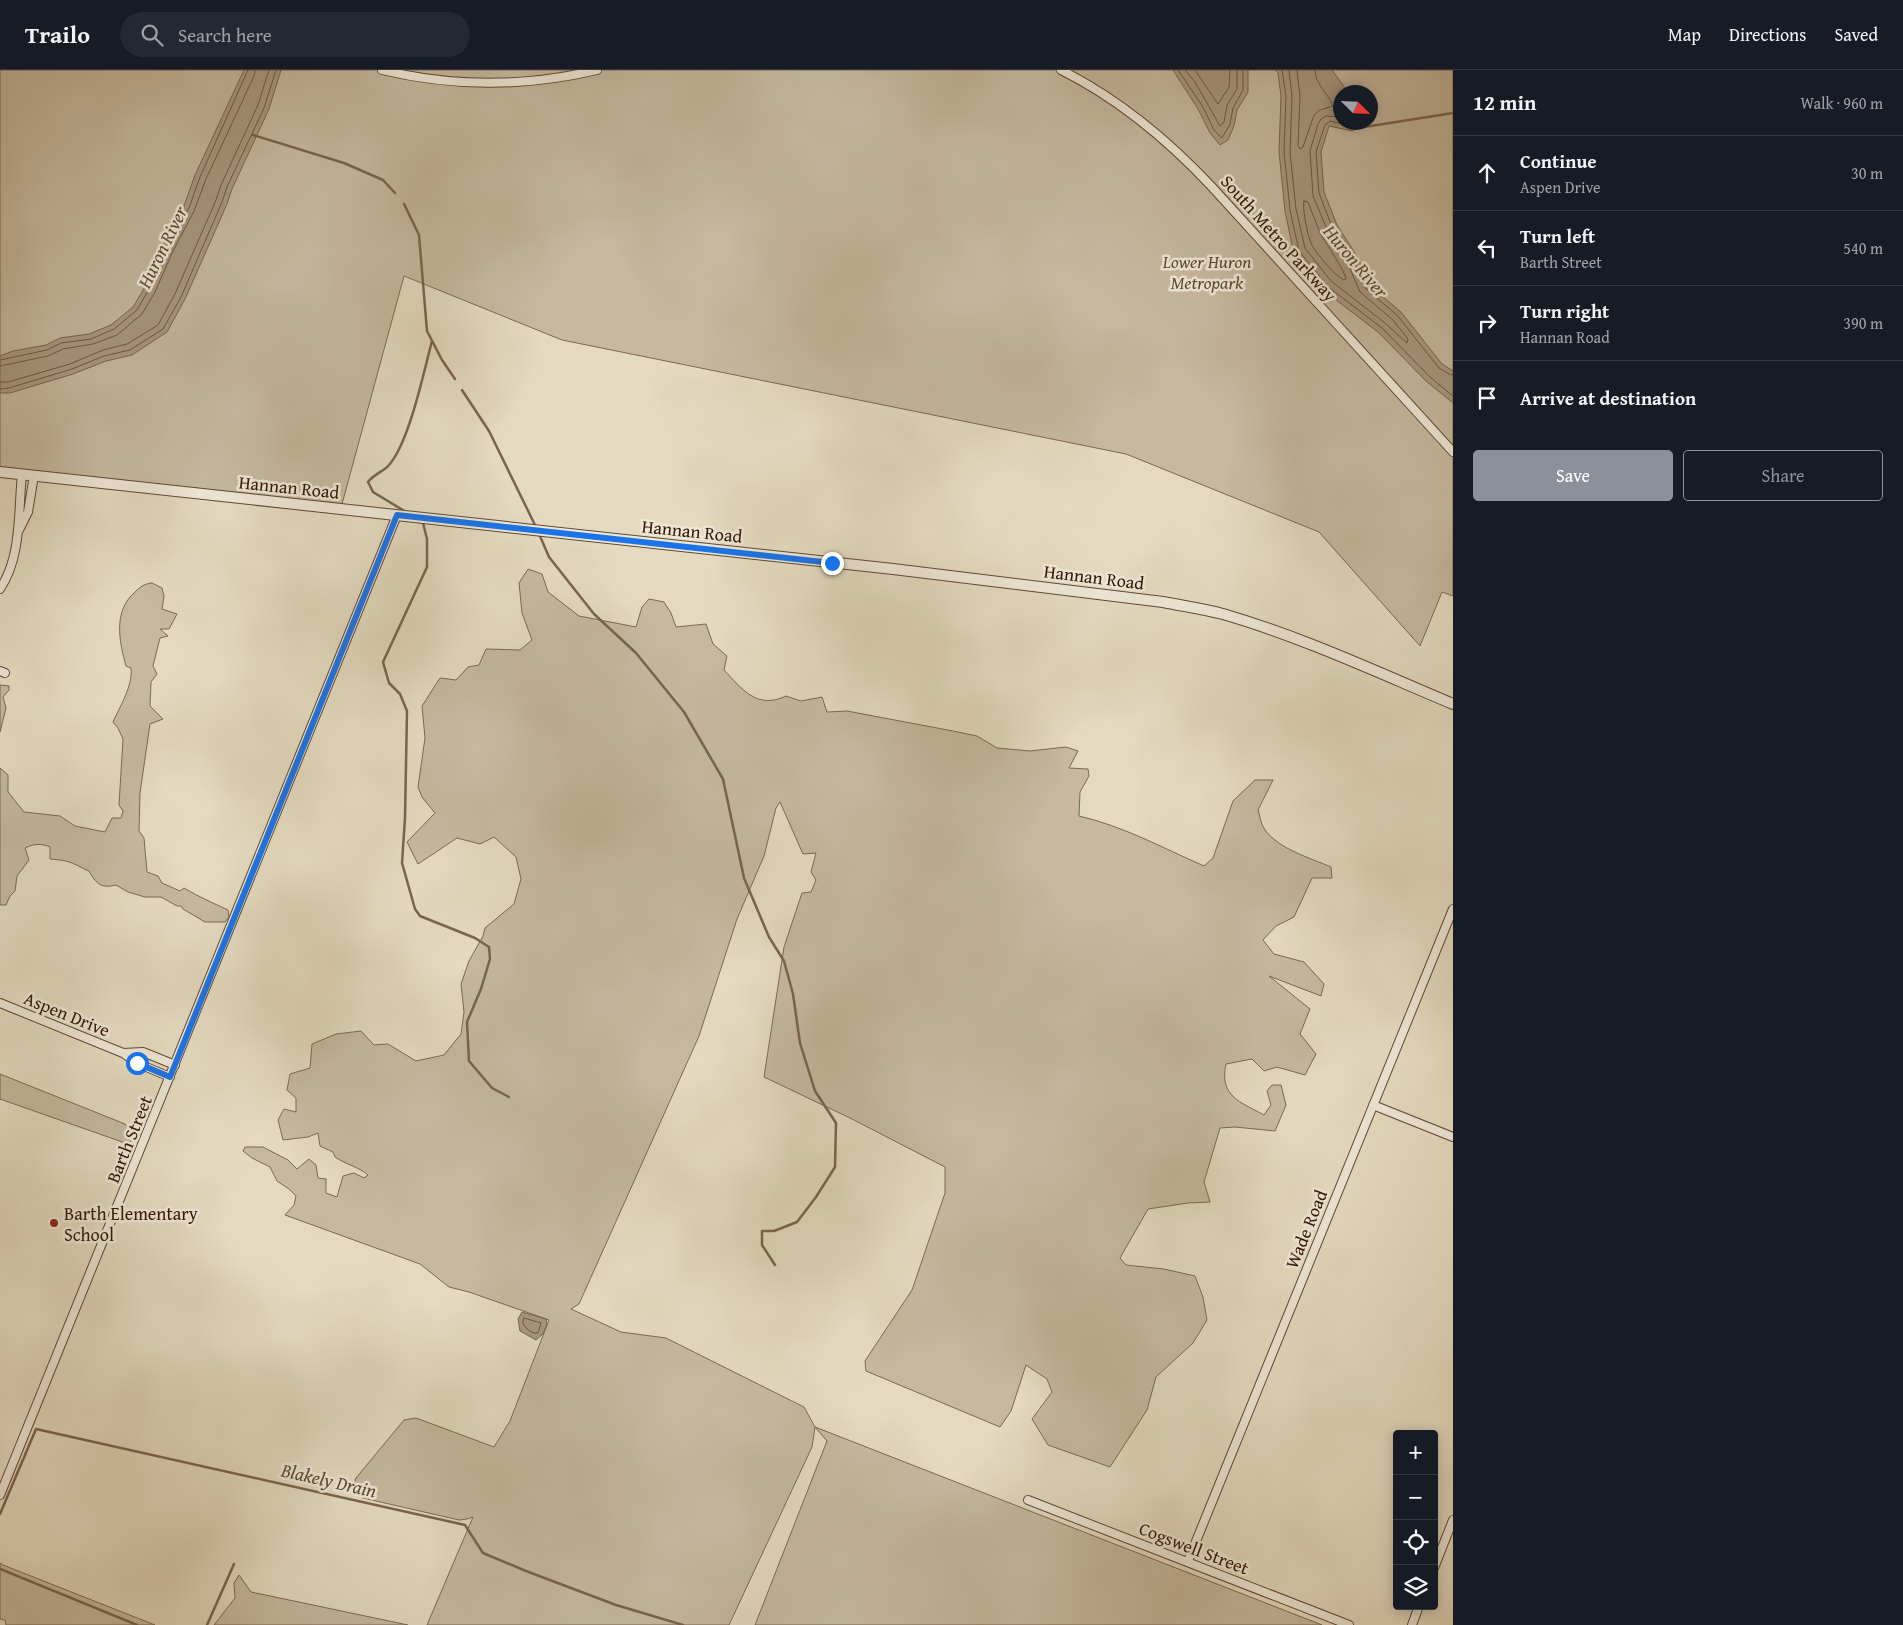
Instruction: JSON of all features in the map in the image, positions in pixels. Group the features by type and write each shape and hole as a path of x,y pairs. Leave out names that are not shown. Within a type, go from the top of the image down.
{"street":[{"path":"382,70 436,80 487,84 555,79 597,70"},
{"name":"South Metro Parkway","path":"1061,70 1121,105 1175,149 1212,187 1453,452"},
{"name":"Hannan Road","path":"0,472 902,570 1133,597 1177,604 1221,614 1262,627 1350,660 1453,704"},
{"path":"0,589 13,560 19,530 18,514 22,474"},
{"path":"19,530 28,512 34,475"},
{"name":"Barth Street","path":"0,1495 397,515"},
{"name":"Wade Road","path":"1188,1561 1453,909"},
{"name":"Aspen Drive","path":"0,1003 123,1053 137,1063 170,1077"},
{"name":"Aspen Drive","path":"123,1053 142,1052 175,1065"},
{"path":"1373,1105 1453,1137"},
{"name":"Cogswell Street","path":"1028,1500 1349,1625"},
{"path":"1435,1565 1453,1520"},
{"path":"1412,1625 1418,1610"}],"green space":[{"name":"Lower Huron Metropark","path":"0,70 1453,70 1453,596 1442,592 1420,646 1319,532 1126,454 562,340 404,276 342,504 0,467"},
{"path":"528,569 542,574 548,592 579,616 636,627 642,607 649,599 664,602 671,613 676,627 706,624 713,644 727,656 724,670 744,690 758,699 767,701 786,696 801,701 822,697 827,712 847,711 977,736 997,748 1030,751 1066,747 1078,751 1069,768 1088,769 1089,776 1080,792 1079,816 1127,831 1204,866 1213,858 1233,801 1255,780 1273,780 1258,810 1264,828 1271,837 1286,848 1331,867 1332,878 1312,878 1294,917 1276,926 1263,940 1274,954 1304,962 1324,984 1321,996 1269,976 1310,1009 1300,1034 1316,1054 1305,1075 1277,1067 1264,1071 1252,1059 1226,1064 1226,1084 1233,1097 1264,1115 1271,1105 1267,1091 1272,1085 1281,1085 1286,1105 1275,1131 1235,1127 1220,1128 1204,1182 1210,1202 1148,1209 1120,1258 1126,1265 1164,1269 1195,1276 1203,1297 1207,1320 1193,1343 1156,1377 1147,1410 1110,1467 1048,1445 1032,1419 1052,1392 1047,1379 1026,1365 1011,1411 1000,1427 866,1371 865,1361 912,1290 945,1193 945,1167 852,1119 764,1077 784,947 802,893 811,892 816,880 811,872 816,853 803,854 780,802 776,808 764,856 737,919 699,1036 579,1304 571,1309 621,1332 666,1338 804,1407 815,1427 812,1447 729,1625 427,1625 473,1517 459,1520 363,1498 357,1494 354,1484 356,1478 404,1420 416,1418 494,1447 510,1421 549,1320 469,1292 449,1287 420,1264 285,1215 294,1205 296,1196 277,1181 270,1167 243,1151 245,1147 263,1147 288,1160 297,1169 309,1159 316,1165 318,1178 326,1179 326,1193 337,1197 343,1176 354,1173 364,1178 368,1175 335,1157 333,1152 320,1146 318,1133 308,1137 283,1140 278,1120 284,1109 296,1112 296,1098 287,1090 290,1074 310,1068 312,1044 336,1034 361,1031 374,1045 388,1044 416,1061 444,1055 461,1034 464,1012 461,984 469,961 483,936 485,928 514,904 521,879 516,857 494,837 480,844 457,838 418,864 407,842 435,813 422,797 418,787 425,738 422,706 440,678 456,680 468,667 479,665 486,649 520,650 532,640 522,613 519,583"},
{"path":"152,583 162,588 164,596 162,609 177,614 169,629 160,629 168,636 160,638 153,666 157,674 151,682 150,706 163,719 150,724 140,793 139,831 144,838 147,872 158,876 162,883 180,891 184,888 228,910 229,917 225,922 205,922 181,906 177,906 161,897 145,897 128,892 116,885 106,886 99,884 89,871 62,860 50,859 50,847 40,845 25,848 29,860 17,876 15,891 10,896 6,905 0,905 0,768 8,775 8,792 24,812 60,816 75,826 105,832 112,818 121,818 123,811 119,805 123,739 113,722 130,682 131,668 126,666 121,647 121,617 123,608 135,592 141,587"},
{"path":"0,685 9,686 9,690 3,697 6,708 0,732"},
{"path":"0,1074 125,1124 136,1136 128,1144 0,1099"},
{"path":"815,1427 1322,1625 755,1625 827,1441"},
{"path":"0,1563 155,1625 6,1625 5,1620 0,1619"},
{"path":"239,1575 251,1592 408,1625 214,1625 235,1598 234,1583"}],"water":[{"path":"244,70 281,70 269,109 185,299 167,332 132,355 106,361 73,374 10,393 0,393 0,356 13,351 46,345 60,338 89,334 111,325 133,307 145,287 163,246 184,206 195,175"},
{"path":"1173,70 1248,70 1248,92 1237,110 1234,126 1228,140 1220,145 1210,133 1198,109"},
{"name":"Huron River","path":"1275,70 1332,70 1343,85 1333,85 1333,127 1329,126 1321,152 1324,192 1337,225 1358,258 1370,286 1401,312 1442,364 1453,371 1453,403 1426,381 1378,332 1323,290 1294,254 1285,211 1279,152 1281,96 1278,73"},
{"path":"522,1312 546,1319 547,1324 543,1334 536,1340 520,1331 518,1319"}],"waterway":[{"path":"1378,125 1453,113"},
{"path":"253,135 344,163 383,180 395,193"},
{"path":"404,204 419,235 427,331 442,360 455,379"},
{"path":"406,512 373,492 368,482 389,465 403,441 415,406 432,341"},
{"path":"462,390 489,431 535,525"},
{"path":"423,523 427,539 427,567 383,662 389,683 400,694 407,711 405,818 402,863 415,909 420,916 475,938 489,947 490,959 481,989 467,1022 469,1061 492,1088 509,1097"},
{"path":"540,536 549,557 594,614 636,653 684,712 723,779 744,878 769,937 784,961 793,994 800,1043 815,1091 836,1123 835,1167 797,1222 774,1231 762,1231 762,1245 775,1265"},
{"name":"Blakely Drain","path":"0,1514 36,1429 465,1525 483,1553 616,1605 683,1625"},
{"path":"207,1625 234,1564"},
{"path":"0,1569 137,1625"}],"place":[{"name":"Barth Elementary School","path":"54,1223"}],"route":[{"path":"137,1063 170,1077 397,515 832,563"}]}
